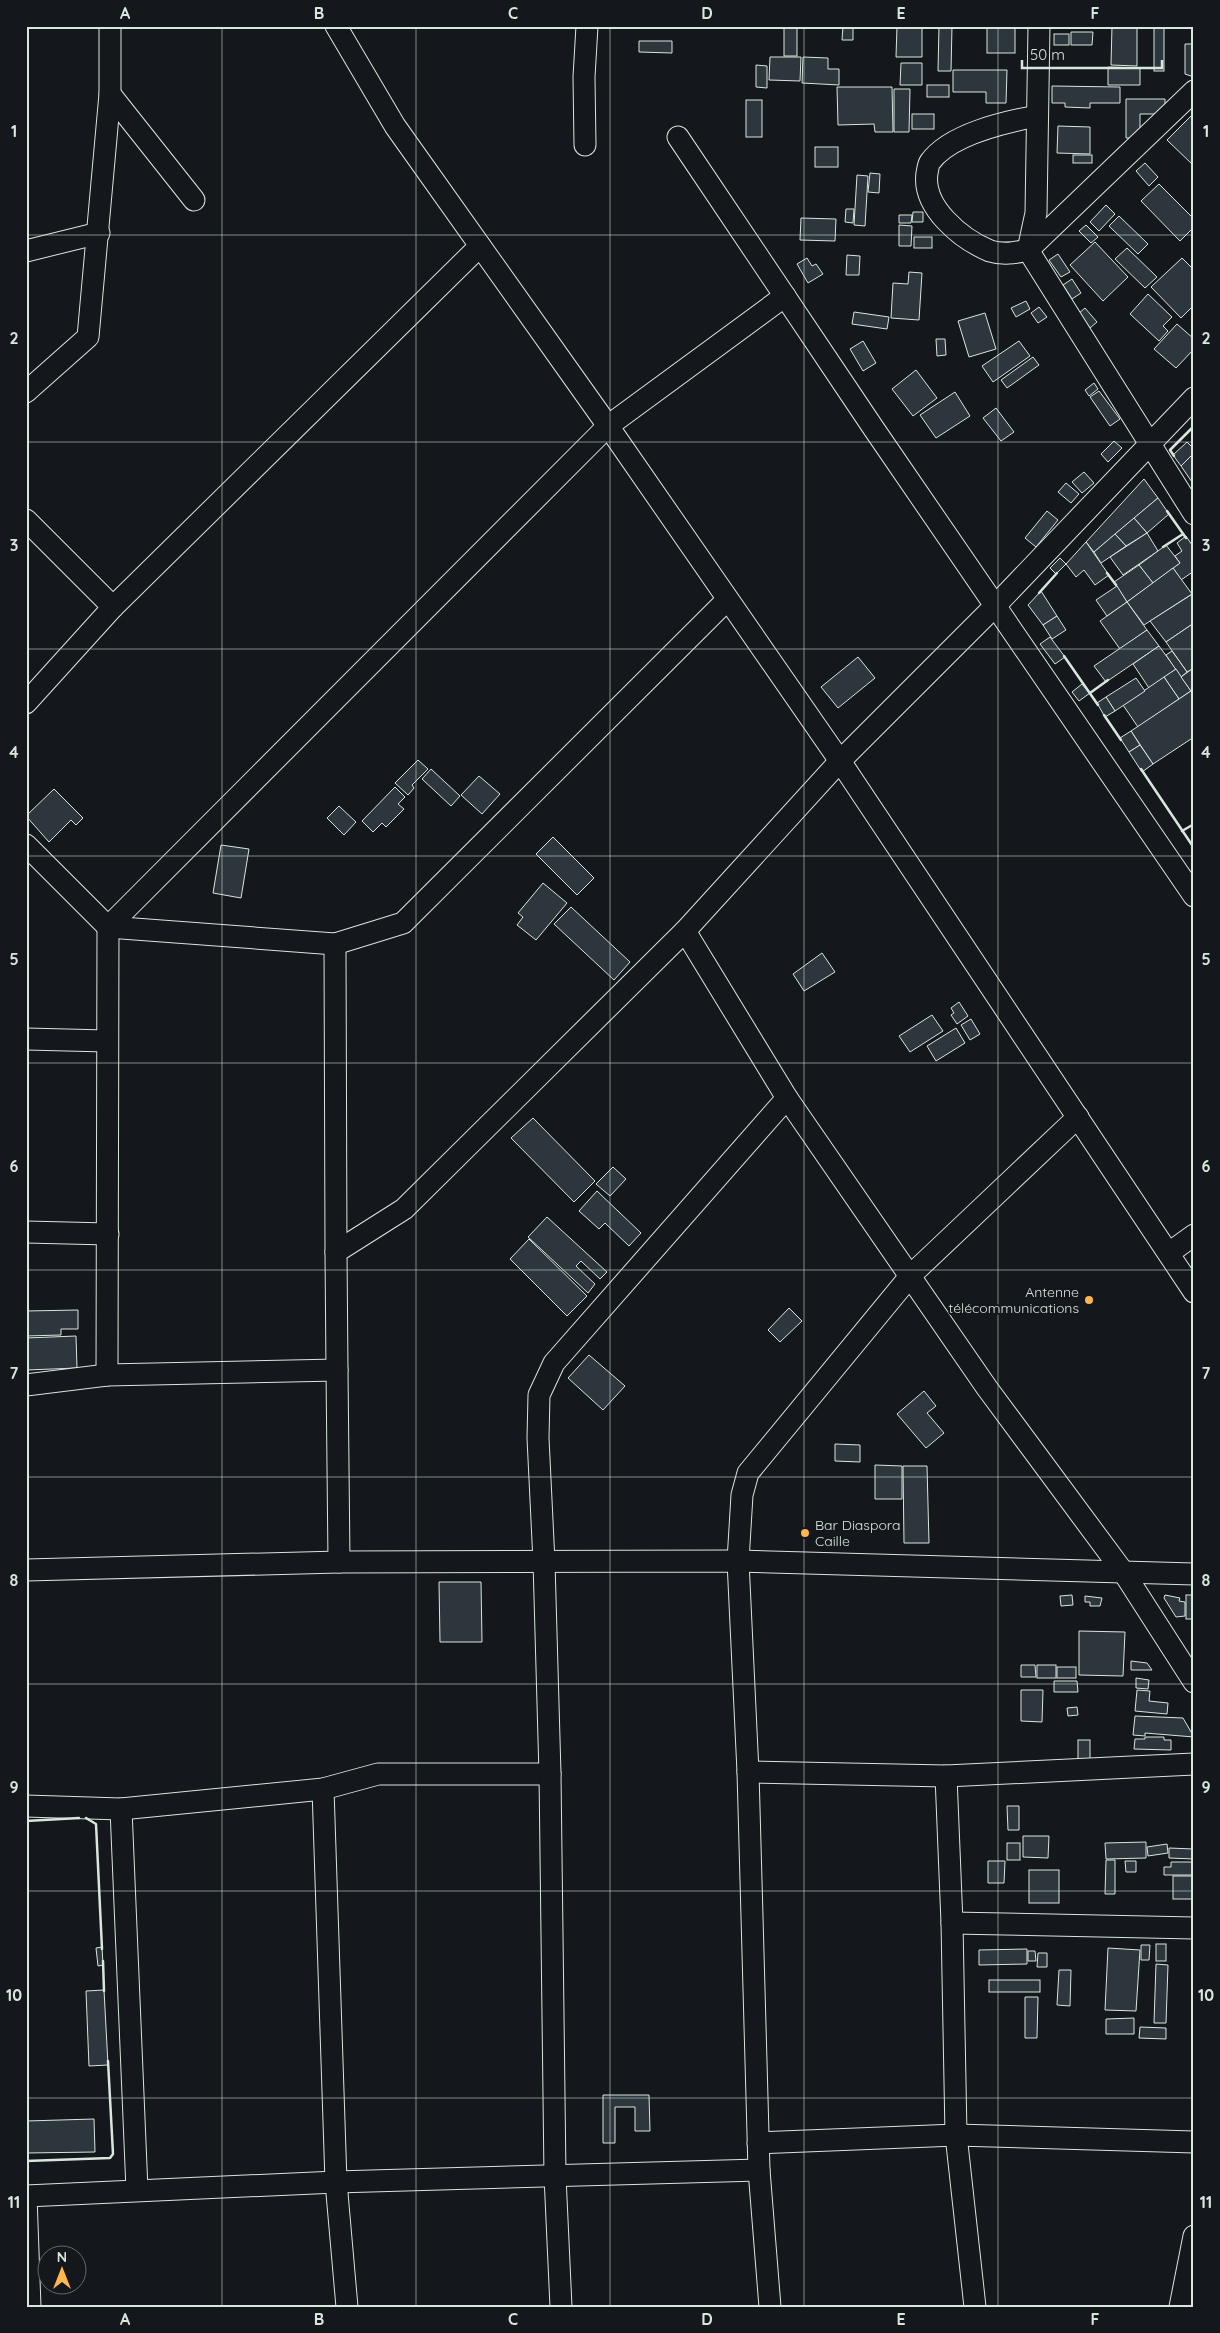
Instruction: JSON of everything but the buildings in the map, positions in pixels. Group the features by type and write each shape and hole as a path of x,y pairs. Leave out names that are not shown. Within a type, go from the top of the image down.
{"street":[{"path":"26,392 88,338 99,233 110,94 110,26"},
{"path":"336,26 395,126 608,426 840,761 1194,1292"},
{"path":"585,145 584,77 587,26"},
{"path":"1039,26 1036,213 1028,250 1194,514"},
{"path":"1037,116 1005,122 971,134 940,152 929,163 926,182 934,205 947,222 965,237 991,251 1012,254 1028,250 1194,91"},
{"path":"110,94 194,200"},
{"path":"678,137 995,606 1194,896"},
{"path":"26,252 99,233"},
{"path":"26,703 113,607 480,246"},
{"path":"107,1375 108,926 608,426 785,296"},
{"path":"336,1252 404,1209 685,931 840,761 995,606 1194,398"},
{"path":"26,520 113,607"},
{"path":"26,845 108,926 335,944 403,923 727,600"},
{"path":"685,931 787,1098 987,1388 1124,1573 1194,1682"},
{"path":"335,944 339,1562"},
{"path":"26,1039 107,1041"},
{"path":"561,2307 555,2176 550,1774 544,1562 538,1438 539,1395 554,1363 787,1098"},
{"path":"770,2307 758,2143 748,1772 738,1561 742,1495 748,1473 911,1276 1078,1117"},
{"path":"26,1232 108,1234"},
{"path":"1169,1253 1194,1235"},
{"path":"26,1385 107,1375 337,1370"},
{"path":"26,1570 339,1562 738,1561 1194,1574"},
{"path":"748,1772 946,1776 1194,1764"},
{"path":"26,1806 121,1809 323,1789 378,1774 550,1774"},
{"path":"946,1776 952,1923 956,2135 975,2307"},
{"path":"323,1789 336,2182 347,2307"},
{"path":"121,1809 137,2190"},
{"path":"952,1923 1194,1928"},
{"path":"758,2143 956,2135 1194,2142"},
{"path":"30,2307 26,2196 336,2182 759,2170"},
{"path":"1180,2307 1194,2236"}],"wall":[{"path":"1174,456 1170,450 1194,426"},
{"path":"1167,511 1186,538"},
{"path":"1163,547 1183,534"},
{"path":"1039,593 1057,573"},
{"path":"1107,573 1116,585"},
{"path":"1064,656 1098,705"},
{"path":"1090,693 1108,680"},
{"path":"1104,715 1121,740"},
{"path":"1141,769 1194,848"},
{"path":"1182,831 1194,824"},
{"path":"26,1821 79,1818"},
{"path":"86,1818 96,1824 102,1949"},
{"path":"103,1961 104,1991"},
{"path":"26,2161 110,2158 113,2154 108,2061"}],"place":[{"name":"Antenne télécommunications","path":"1089,1300"},
{"name":"Bar Diaspora Caille","path":"805,1533"}]}
